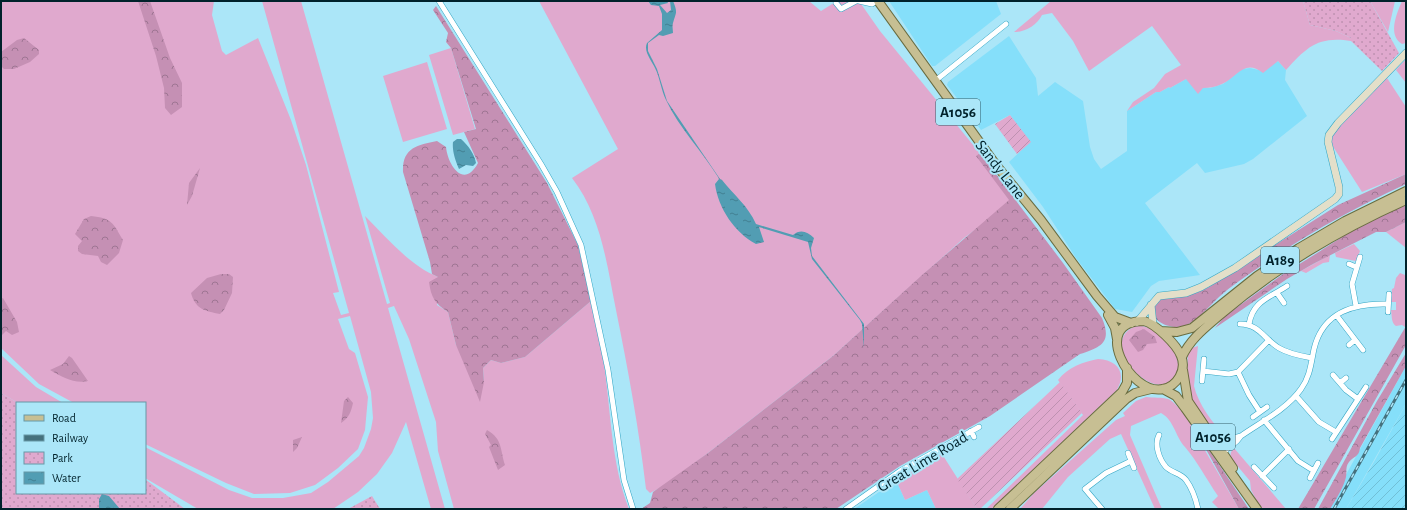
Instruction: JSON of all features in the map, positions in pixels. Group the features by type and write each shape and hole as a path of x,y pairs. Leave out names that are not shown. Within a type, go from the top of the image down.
{"main road":[{"name":"Sandy Lane","path":"877,1 996,165 1041,220 1097,296 1115,317 1134,322"},
{"path":"1151,389 1142,384 1127,368 1117,352 1117,340 1123,329 1134,322 1161,295 1186,293 1202,287 1235,268 1331,204 1339,194 1328,142 1329,136 1338,122 1406,52"},
{"name":"A189","path":"1160,331 1177,332 1192,328 1257,276 1299,248 1345,221 1406,191"},
{"name":"A189","path":"1182,357 1192,340 1261,282 1303,254 1349,228 1406,200"},
{"name":"Sandy Lane","path":"1097,296 1113,322 1117,340"},
{"path":"1010,509 1126,399 1135,393 1151,389 1163,389 1175,383 1182,370 1182,357 1154,324 1151,305"},
{"path":"1134,322 1144,321 1154,324"},
{"path":"998,509 1060,448 1122,392 1127,383 1127,368"},
{"name":"A1056","path":"1182,370 1188,401 1255,505"},
{"name":"A1056","path":"1163,389 1176,396 1219,451"}],"street":[{"path":"439,1 541,164 557,192 581,245 608,370 624,480 633,509"},
{"path":"836,3 842,9 858,1 872,4 877,1"},
{"path":"935,81 1006,24"},
{"path":"1356,306 1352,288 1356,267 1360,257"},
{"path":"1349,264 1356,267"},
{"path":"1249,324 1251,314 1256,306 1287,286"},
{"path":"1277,293 1284,303"},
{"path":"1388,312 1390,294"},
{"path":"1219,451 1234,438 1241,436 1296,396 1308,378 1312,358 1320,333 1336,316 1356,306 1367,304 1388,304"},
{"path":"1336,316 1363,350"},
{"path":"1240,324 1249,324 1259,329 1269,340 1289,353 1312,358"},
{"path":"1203,371 1229,374 1238,372 1269,340"},
{"path":"1349,346 1355,340"},
{"path":"1202,381 1204,359"},
{"path":"1238,372 1249,395 1260,412"},
{"path":"1333,375 1358,399"},
{"path":"1340,383 1346,378"},
{"path":"1332,439 1366,387"},
{"path":"1296,396 1319,422 1336,432"},
{"path":"1253,416 1267,407"},
{"path":"1264,420 1301,463 1314,471"},
{"name":"Great Lime Road","path":"846,509 900,471 979,427"},
{"path":"971,431 974,437"},
{"path":"1156,438 1157,448 1165,466 1180,474 1187,481 1198,509"},
{"path":"1262,476 1289,449"},
{"path":"1128,453 1134,468"},
{"path":"1102,509 1085,489 1106,474 1131,461"},
{"path":"1310,478 1318,463"},
{"path":"1254,467 1274,488"}],"shaded area":[{"path":"889,1 996,1 1001,14 935,66 932,66"},
{"path":"1009,36 1036,78 1038,96 1055,82 1083,101 1090,147 1094,159 1101,169 1127,151 1127,111 1156,92 1160,92 1169,87 1170,88 1186,79 1203,87 1210,88 1223,84 1242,69 1250,68 1259,70 1278,61 1286,70 1285,80 1307,116 1253,159 1244,164 1205,173 1197,163 1145,203 1200,275 1159,281 1151,286 1132,312 1115,309 1076,258 1043,207 1009,162 1030,142 1010,115 981,130 947,85 948,82"},
{"path":"1406,366 1406,404 1346,509 1327,509"},
{"path":"1406,404 1406,509 1346,509 1375,460"},
{"path":"896,480 905,500 927,490 936,509 854,509 879,492 886,491 894,485"}],"green space":[{"path":"1,1 214,1 212,15 222,51 226,55 258,38 291,120 306,165 339,292 333,293 341,315 349,313 262,1 301,1 387,304 390,303 365,216 390,242 417,266 438,277 437,305 448,312 456,345 484,382 483,368 491,360 501,363 525,357 591,301 604,364 612,437 618,474 629,509 454,509 438,451 436,422 409,339 394,306 388,308 445,509 431,509 406,422 392,453 377,474 358,492 333,509 198,509 146,479 146,448 229,490 252,498 283,498 311,493 328,482 359,456 364,448 371,429 373,418 371,392 350,316 338,319 349,349 355,353 368,397 365,430 358,449 338,468 315,485 290,493 254,494 226,483 146,444 146,402 72,402 39,384 1,348"},
{"path":"138,1 150,1 170,58 182,83 182,107 171,115 165,108 164,88 156,56"},
{"path":"539,1 809,1 821,11 837,1 859,1 880,31 978,151 1014,201 964,238 833,356 667,484 650,493 646,489 633,399 602,241 590,208 582,192 572,178 618,149"},
{"path":"1051,1 1303,1 1310,25 1336,31 1351,38 1351,41 1330,40 1321,42 1307,49 1286,70 1278,61 1263,73 1256,69 1246,68 1222,84 1203,88 1198,94 1186,79 1170,88 1169,87 1160,92 1156,92 1127,111 1133,102 1154,88 1165,74 1181,65 1152,26 1089,71 1073,41 1052,13 1042,15 1037,22 1027,29 1014,32"},
{"path":"1303,1 1370,1 1399,53 1382,71 1351,41 1351,38 1336,31 1310,25"},
{"path":"1370,1 1395,1 1388,32"},
{"path":"1402,1 1406,1 1406,43 1402,44 1397,40 1395,35 1394,24"},
{"path":"436,6 547,183 578,245 591,301 525,357 501,363 491,360 483,368 484,382 480,402 456,345 448,312 434,300 431,292 429,282 438,277 432,274 430,262 403,172 405,158 412,149 423,144 437,141 446,147 450,161 458,172 467,174 473,171 478,163 464,132 476,129 451,48 446,42 448,33 433,10"},
{"path":"24,38 39,50 39,54 30,62 14,69 4,69 1,66 1,52 17,40"},
{"path":"451,48 475,129 453,135 429,55"},
{"path":"1406,59 1406,83 1396,70"},
{"path":"427,62 447,129 403,142 383,76"},
{"path":"1387,78 1406,107 1406,174 1362,192 1332,145 1332,137 1335,131"},
{"path":"1010,115 1031,142 1017,154 995,124"},
{"path":"980,153 1063,263 1102,318 1106,333 1103,342 1094,349 1080,354 990,416 900,466 836,509 641,509 650,503 653,492 708,453 833,356 921,276 1009,200 976,156"},
{"path":"200,168 192,196 187,205 189,183"},
{"path":"1406,174 1406,184 1349,212 1294,244 1233,285 1199,317 1189,324 1178,327 1171,326 1164,324 1155,317 1153,312 1154,306 1162,298 1192,294 1209,287 1338,205"},
{"path":"1406,205 1406,222 1386,232 1376,232 1313,264 1287,279 1215,328 1225,316 1290,269 1350,232"},
{"path":"91,216 103,218 111,222 123,240 119,253 107,265 101,262 98,256 82,254 78,251 78,246 82,241 75,234 84,219"},
{"path":"1406,222 1406,248 1386,232"},
{"path":"1354,244 1360,251 1356,261 1336,257 1335,253"},
{"path":"1330,255 1329,262 1323,263 1306,273 1301,271"},
{"path":"1400,273 1405,275 1406,273 1405,327 1402,325 1394,325 1391,310 1396,310 1396,302 1391,302 1392,289 1394,288 1396,278"},
{"path":"221,274 229,274 233,277 232,293 224,310 220,314 210,312 198,306 195,303 191,293 207,278"},
{"path":"3,298 17,322 19,332 12,335 6,331 1,336 1,299"},
{"path":"1136,326 1144,326 1152,329 1167,341 1173,349 1177,357 1177,373 1168,383 1157,384 1145,379 1134,370 1125,358 1122,346 1125,334"},
{"path":"1406,326 1406,345 1314,509 1298,509"},
{"path":"1144,329 1155,337 1157,343 1147,344 1143,350 1138,352 1129,340 1136,332"},
{"path":"1198,346 1194,386 1196,393 1207,413 1226,438 1219,438 1215,433 1213,434 1192,405 1187,371 1188,353 1192,348"},
{"path":"1406,353 1406,366 1360,448 1359,453 1348,464 1346,477 1339,494 1330,509 1318,509 1377,401"},
{"path":"1,355 36,387 61,402 16,402 1,393"},
{"path":"69,356 88,381 73,381 50,370 63,364"},
{"path":"1098,359 1110,362 1118,368 1121,378 1117,390 992,509 986,509 1083,415 1058,380 1071,368"},
{"path":"1060,382 1082,413 980,509 977,509 957,479"},
{"path":"1,393 16,402 16,494 146,494 146,480 185,509 1,509"},
{"path":"348,397 353,403 348,417 341,423 344,401"},
{"path":"1146,397 1168,399 1173,402 1183,413 1198,435 1203,447 1239,509 1219,509 1212,502 1218,496 1194,458 1182,443 1172,424 1161,413 1131,426 1130,435 1162,509 1155,509 1121,434 1110,439 1068,477 1042,509 1020,509 1034,493 1116,420 1125,416 1123,413 1136,401"},
{"path":"487,430 496,437 500,445 505,465 498,470 489,447 491,445 485,434"},
{"path":"302,437 297,448 293,452 293,440"},
{"path":"1203,444 1205,444 1249,509 1239,509"},
{"path":"1234,448 1286,509 1261,509 1251,490 1250,481 1230,457"},
{"path":"942,454 977,509 936,509 927,490 905,500 896,480"},
{"path":"372,496 380,509 348,509"}],"water":[{"path":"648,1 667,1 668,3 660,5 667,13 671,10 670,1 673,1 676,14 673,24 673,33 663,36 659,35 648,43 648,51 657,69 667,101 710,165 671,110 664,96 657,72 647,53 647,43 662,30 662,14 659,6 651,5"},
{"path":"457,139 461,139 473,153 476,163 473,166 466,165 459,169 453,148 453,142"},
{"path":"713,169 720,179 745,206 756,224 793,235 801,231 814,238 811,248 812,256 864,324 864,348 862,324 860,320 812,259 808,242 759,227 764,242 756,244 735,227 724,211 715,184 719,179"},
{"path":"102,494 109,496 120,509 99,509 99,499"}],"railway":[{"path":"1334,509 1406,380"}]}
